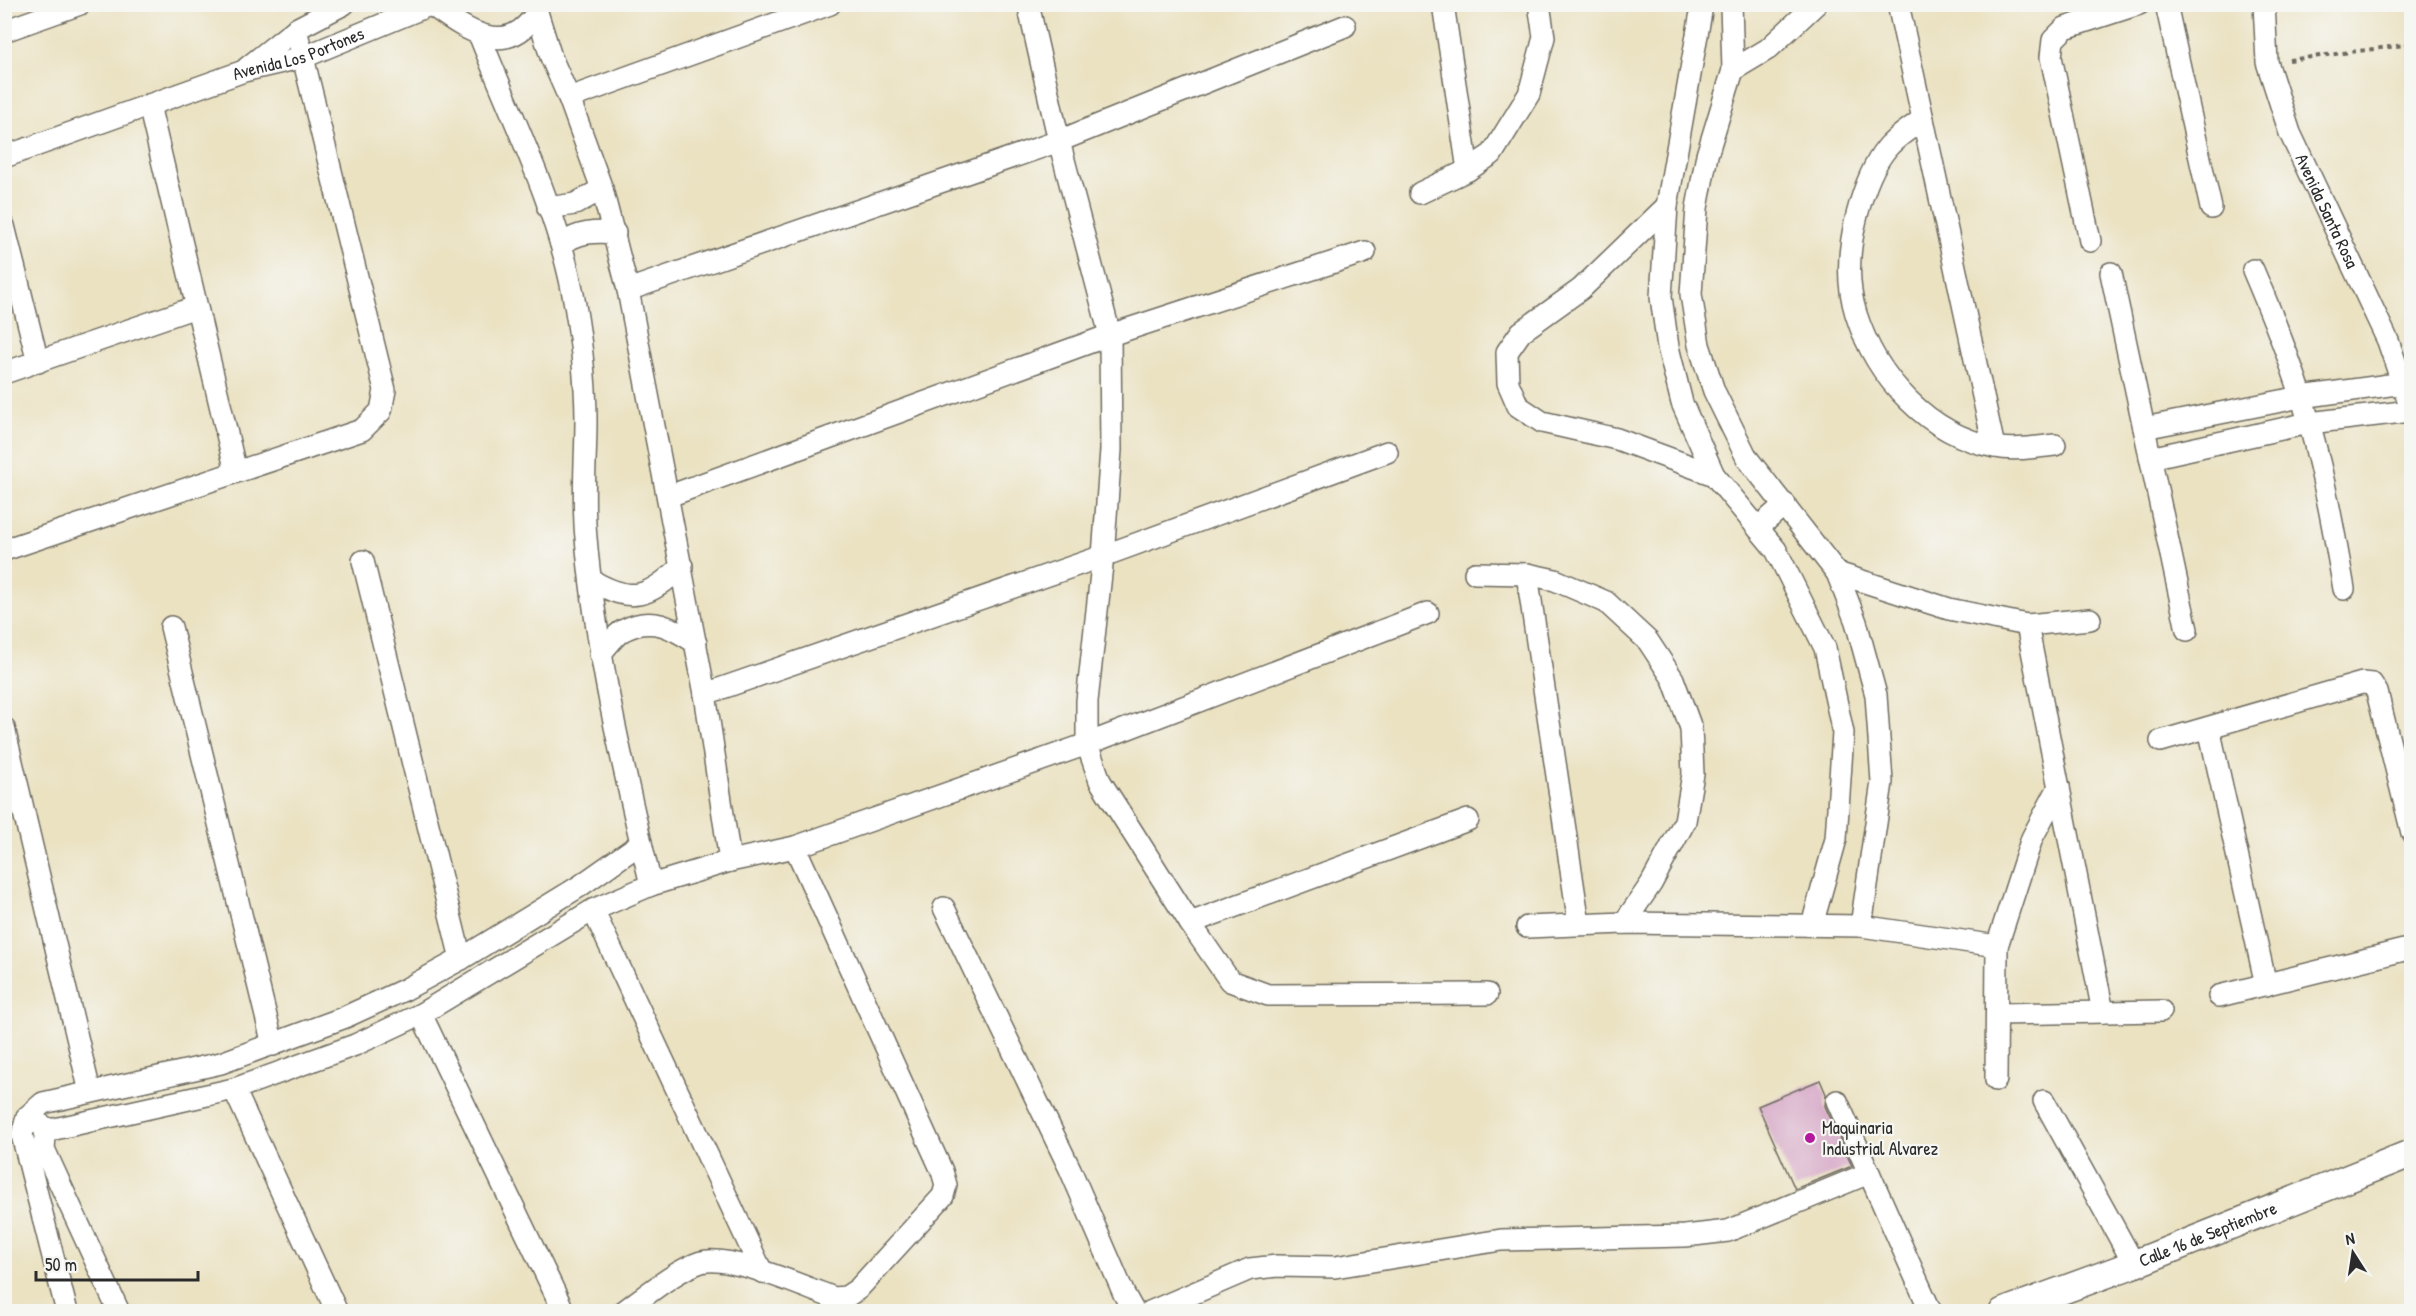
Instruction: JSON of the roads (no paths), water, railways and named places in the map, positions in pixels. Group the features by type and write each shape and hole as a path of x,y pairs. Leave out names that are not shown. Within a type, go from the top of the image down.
{"street":[{"path":"4,31 80,4"},
{"name":"Avenida Los Portones","path":"244,71 296,29 344,4"},
{"path":"569,98 830,4"},
{"path":"1028,4 1059,141 1110,335 1111,450 1103,555 1087,701 1088,744 1100,781 1190,923 1230,981 1268,995 1487,994"},
{"path":"1443,4 1468,170"},
{"path":"1420,193 1468,170 1492,154 1529,94 1544,37 1539,4"},
{"path":"1700,4 1701,12 1667,206 1661,297 1668,347 1682,403 1714,475 1776,550 1825,648 1843,733 1836,839 1812,925"},
{"path":"1731,4 1732,70 1707,155 1697,208 1691,294 1700,345 1714,391 1747,458 1837,573 1856,622 1876,696 1882,782 1862,926"},
{"path":"1732,70 1768,49 1816,4"},
{"path":"1898,4 1994,447"},
{"path":"2090,241 2051,57 2053,40 2065,28 2139,4"},
{"path":"2166,4 2211,208"},
{"name":"Avenida Santa Rosa","path":"2264,4 2267,62 2290,133 2388,340 2404,382 2411,411"},
{"path":"431,5 479,34 492,39 512,35 530,24 537,8"},
{"name":"Avenida Los Portones","path":"244,71 304,57 431,5"},
{"path":"537,8 551,57 569,98 602,189 628,290 696,643 730,861"},
{"path":"628,290 1059,141 1345,26"},
{"path":"4,550 362,430 381,411 385,390 296,29"},
{"path":"479,34 549,208 561,244 578,323 586,417 585,536 600,654 651,885"},
{"path":"4,158 244,71"},
{"path":"150,105 236,472"},
{"path":"1923,119 1888,147 1874,168 1854,228 1850,259 1854,304 1869,345 1882,370 1907,399 1931,420 1959,435 1994,447 2018,449 2055,445"},
{"path":"1677,149 1707,155"},
{"path":"549,208 575,204 602,189"},
{"path":"1667,206 1581,289 1521,332 1508,352 1508,382 1518,406 1542,422 1617,439 1714,475"},
{"path":"4,226 38,362"},
{"path":"561,244 585,232 615,233"},
{"path":"669,496 1110,335 1365,252"},
{"path":"2253,270 2279,332 2309,423 2330,506 2344,589"},
{"path":"2111,273 2187,630"},
{"path":"4,373 196,307"},
{"path":"2144,428 2301,397 2404,382"},
{"path":"2150,458 2309,423 2411,411"},
{"path":"705,694 1103,555 1387,452"},
{"path":"1758,528 1785,504"},
{"path":"363,561 461,959"},
{"path":"591,580 614,593 639,594 663,584 682,566"},
{"path":"1475,573 1527,574 1555,580 1606,602 1648,642 1673,679 1691,729 1693,774 1685,821 1651,885 1624,923"},
{"path":"1837,573 1949,609 2027,625 2090,619"},
{"path":"1527,574 1579,924"},
{"path":"119,1311 44,1149 45,1137 50,1130 234,1089 355,1045 421,1014 593,910 651,885 730,861 795,846 1088,744 1428,613"},
{"path":"600,654 623,630 646,623 670,626 696,643"},
{"path":"2027,625 2103,1012"},
{"path":"171,627 273,1045"},
{"path":"2161,741 2362,683 2372,684 2378,692 2412,832"},
{"path":"4,728 90,1092"},
{"path":"2209,728 2266,985"},
{"path":"1996,1080 1997,946 2032,838 2059,787"},
{"path":"1190,923 1468,820"},
{"path":"67,1311 22,1135 27,1117 43,1103 221,1063 344,1018 406,989 461,959 580,886 641,843"},
{"path":"623,1311 683,1271 702,1262 725,1261 834,1298 846,1297 858,1289 943,1196 946,1185 942,1171 795,846"},
{"path":"944,908 1070,1169 1124,1294 1134,1311"},
{"path":"593,910 762,1272"},
{"path":"1527,927 1624,923 1862,926 1997,946"},
{"path":"2219,996 2412,948"},
{"path":"1998,1014 2161,1011"},
{"path":"421,1014 564,1311"},
{"path":"344,1018 355,1045"},
{"path":"234,1089 338,1311"},
{"path":"1837,1101 1931,1311"},
{"path":"2044,1101 2134,1264"},
{"path":"27,1117 50,1130"},
{"name":"Calle 16 de Septiembre","path":"2003,1311 2134,1264 2412,1153"},
{"path":"1150,1311 1250,1269 1278,1266 1335,1267 1501,1240 1685,1236 1728,1231 1869,1173"}],"place":[{"name":"Maquinaria Industrial Alvarez","path":"1810,1138"}]}
